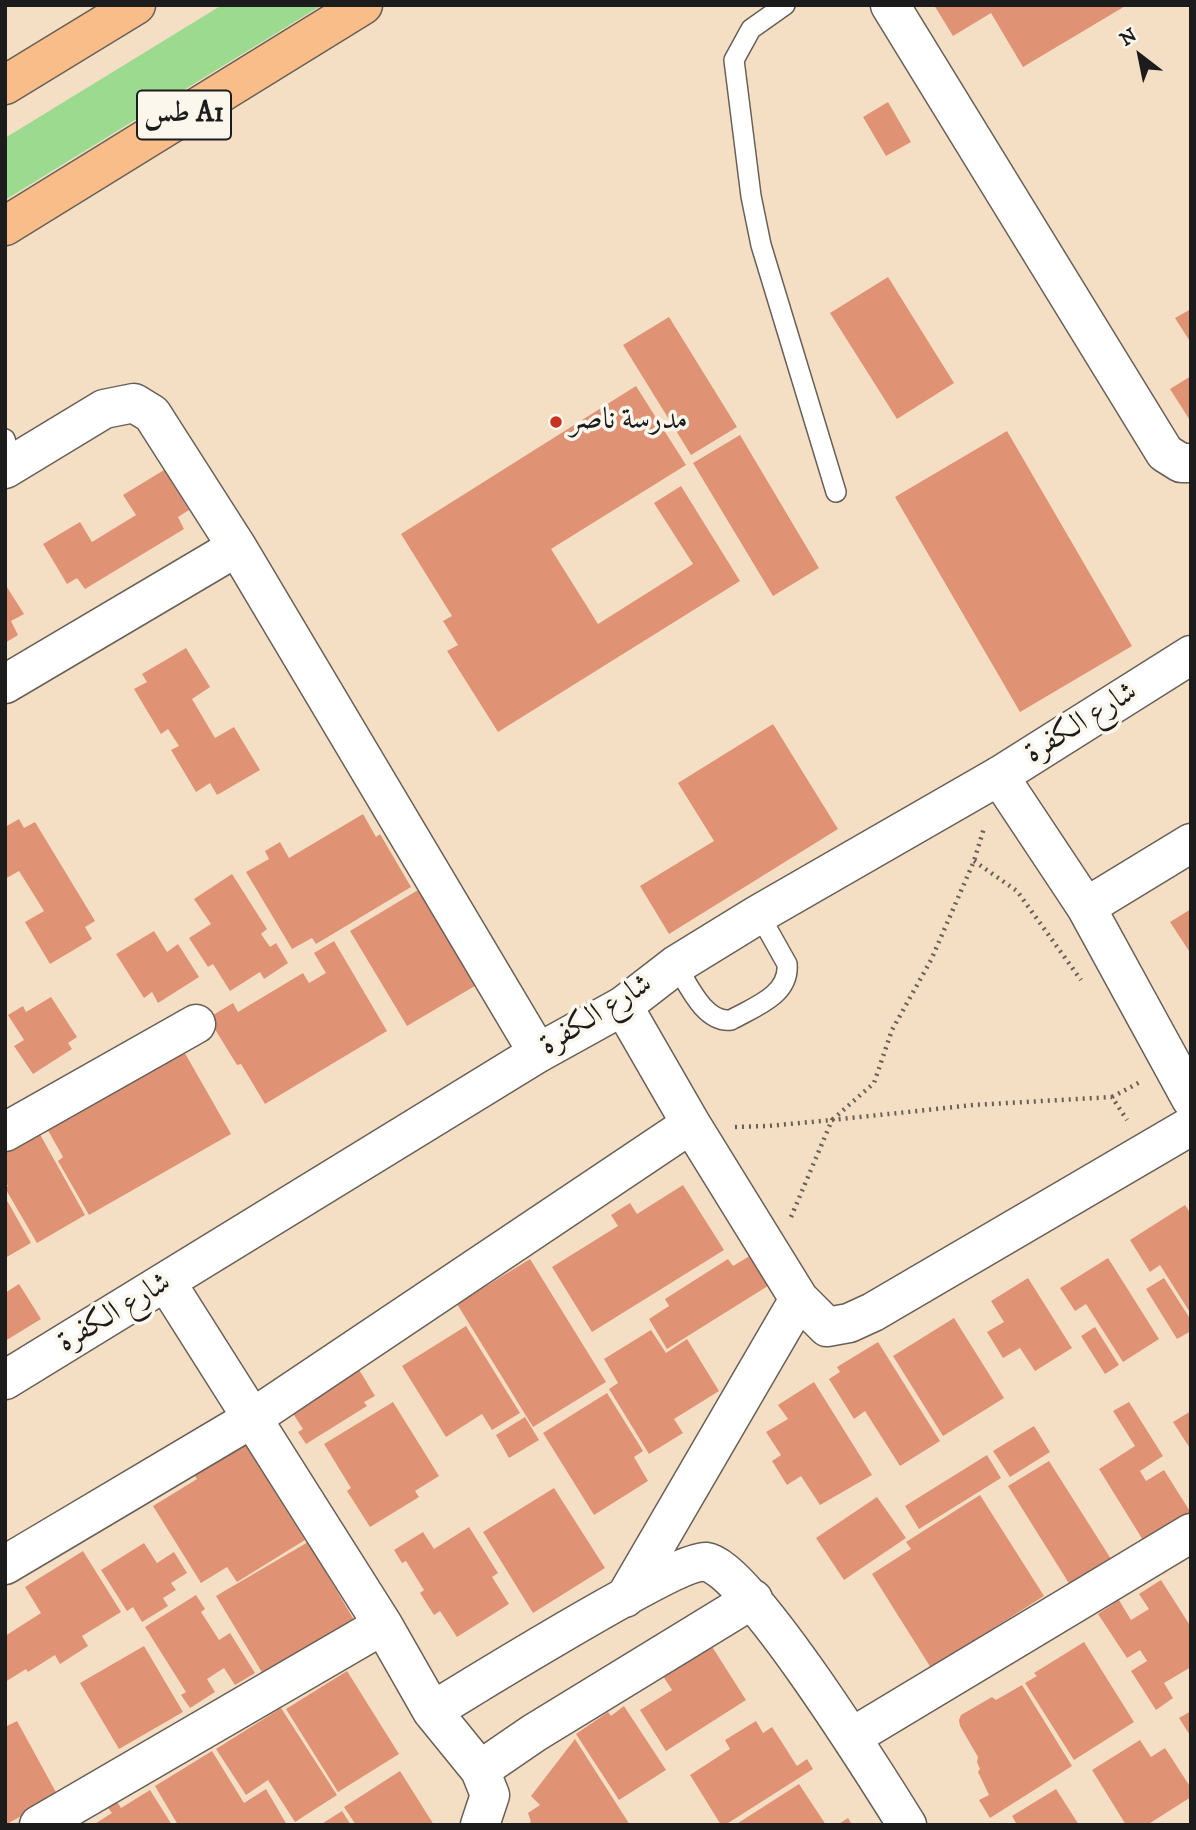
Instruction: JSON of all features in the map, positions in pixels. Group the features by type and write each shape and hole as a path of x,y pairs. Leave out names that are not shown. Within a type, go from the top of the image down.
{"highway":[{"path":"5,85 136,5"},
{"name":"طس A1","path":"5,226 363,5"}],"street":[{"path":"890,5 1166,453 1181,463 1191,463"},
{"path":"8,457 104,409 134,403 152,414 237,547 538,1053"},
{"path":"5,684 237,547"},
{"name":"شارع الكفرة","path":"5,1380 538,1053 623,1006 676,965 758,914 999,776 1191,655"},
{"path":"999,776 1086,907 1178,1084"},
{"path":"1086,907 1191,843"},
{"path":"623,1006 691,1124 799,1299 827,1327 849,1323 873,1312 1191,1126"},
{"path":"5,1132 196,1024"},
{"path":"5,1565 251,1419 691,1124"},
{"path":"166,1282 383,1625 432,1711 480,1770 490,1796 480,1825"},
{"path":"625,1598 799,1299"},
{"path":"852,1737 1191,1532"},
{"path":"432,1711 625,1598 689,1565 707,1562 721,1570 752,1599 852,1737 907,1825"},
{"path":"480,1770 534,1733 752,1599"},
{"path":"39,1825 383,1625"}],"lane":[{"path":"785,5 751,29 734,60 751,196 761,245 836,492"},
{"path":"676,965 707,1010 723,1020 730,1020 780,990 788,974 787,964 758,914"}],"path":[{"path":"790,1219 832,1120 874,1083 892,1030 931,960 974,861 999,776"},
{"path":"974,861 1017,891 1087,989"},
{"path":"733,1126 768,1126 973,1105 1112,1097 1178,1084"},
{"path":"1112,1097 1133,1130"}],"green space":[{"path":"222,5 322,5 5,200 5,138"}],"building":[{"path":"934,5 1127,5 1023,67 991,13 953,36"},
{"path":"888,102 911,142 886,156 863,117"},
{"path":"888,277 954,383 897,419 830,313"},
{"path":"1191,309 1191,343 1175,318"},
{"path":"669,317 737,427 691,455 623,345"},
{"path":"1191,376 1191,422 1170,389"},
{"path":"636,386 686,465 551,549 598,624 693,564 654,503 681,486 740,581 498,732 447,651 458,645 443,621 452,616 401,534"},
{"path":"1007,431 1132,646 1020,712 895,497"},
{"path":"740,435 819,568 773,596 693,463"},
{"path":"164,470 189,510 178,517 184,529 85,589 77,578 67,584 43,544 80,522 92,542 136,515 123,495"},
{"path":"5,584 24,614 11,621 18,635 5,643"},
{"path":"186,648 210,687 192,699 215,738 234,727 260,770 217,795 210,783 196,792 171,750 179,746 168,729 161,734 134,689 147,682 142,674"},
{"path":"773,724 838,829 669,934 640,886 714,841 678,783"},
{"path":"363,814 376,837 380,834 411,887 316,944 312,938 292,949 246,872 269,859 265,851 280,842 289,858"},
{"path":"19,819 24,828 35,822 95,921 85,927 92,939 50,964 25,922 44,911 19,871 5,879 5,827"},
{"path":"232,874 267,929 261,934 270,947 276,943 288,963 264,979 260,972 230,991 213,964 208,967 189,938 211,924 194,899"},
{"path":"428,884 485,980 407,1026 350,931"},
{"path":"1191,909 1191,954 1170,922"},
{"path":"154,931 167,952 178,944 199,977 158,1003 152,992 144,998 116,954"},
{"path":"334,941 387,1031 265,1104 208,1018 233,1003 238,1012 303,973 309,983 326,973 314,953"},
{"path":"51,997 77,1037 68,1043 72,1049 33,1074 14,1046 24,1040 8,1015 23,1006 26,1012"},
{"path":"182,1048 231,1134 89,1215 58,1161 63,1157 45,1125"},
{"path":"37,1129 85,1215 37,1243 5,1188 8,1186 5,1181 5,1148"},
{"path":"683,1185 724,1250 592,1332 552,1267 618,1226 611,1215 630,1203 637,1214"},
{"path":"5,1197 31,1243 5,1258"},
{"path":"1185,1205 1191,1214 1191,1314 1160,1265 1150,1272 1130,1240"},
{"path":"753,1254 771,1284 667,1349 649,1319 669,1306 665,1299 728,1259 733,1266"},
{"path":"1108,1258 1159,1339 1123,1362 1086,1304 1075,1311 1060,1288"},
{"path":"530,1259 606,1382 533,1427 457,1304"},
{"path":"1028,1278 1072,1348 1035,1371 1020,1348 1003,1358 987,1332 1004,1322 991,1301"},
{"path":"1164,1278 1191,1320 1191,1331 1177,1339 1146,1289"},
{"path":"19,1284 41,1319 5,1341 5,1293"},
{"path":"954,1318 1004,1398 943,1436 893,1356"},
{"path":"466,1326 520,1413 492,1430 482,1414 446,1437 402,1366"},
{"path":"1095,1327 1119,1365 1105,1374 1081,1336"},
{"path":"651,1330 666,1353 687,1339 719,1391 674,1419 683,1433 649,1454 609,1389 618,1383 604,1359"},
{"path":"878,1342 940,1441 900,1466 865,1411 854,1419 829,1379 840,1372 837,1367"},
{"path":"355,1363 375,1396 364,1402 367,1406 306,1444 298,1432 303,1429 290,1409"},
{"path":"814,1382 872,1475 820,1505 801,1476 787,1485 772,1461 781,1455 766,1432 788,1419 778,1405"},
{"path":"607,1393 643,1451 634,1457 648,1481 594,1515 543,1433"},
{"path":"393,1402 439,1476 415,1491 419,1497 370,1527 347,1491 351,1488 324,1444"},
{"path":"1129,1402 1163,1456 1140,1471 1146,1481 1164,1470 1191,1513 1191,1517 1146,1545 1099,1469 1135,1446 1113,1411"},
{"path":"1191,1411 1191,1450 1173,1422"},
{"path":"525,1417 539,1440 509,1458 496,1435"},
{"path":"1034,1426 1050,1452 1010,1477 993,1451"},
{"path":"241,1438 305,1540 237,1582 227,1567 201,1583 153,1506 197,1479 191,1470"},
{"path":"987,1455 1001,1478 919,1529 905,1506"},
{"path":"1049,1461 1111,1559 1070,1585 1008,1486"},
{"path":"554,1488 605,1568 533,1613 483,1532"},
{"path":"980,1495 1044,1596 931,1668 872,1574 911,1549 906,1542"},
{"path":"877,1497 906,1538 844,1580 816,1538"},
{"path":"469,1527 498,1573 492,1577 509,1604 457,1637 440,1611 434,1615 420,1593 424,1590 406,1561 402,1563 394,1550 423,1532 434,1549"},
{"path":"308,1542 354,1620 263,1674 216,1596"},
{"path":"144,1543 157,1563 174,1552 187,1573 171,1583 176,1590 163,1598 168,1606 142,1622 133,1607 127,1611 101,1570"},
{"path":"83,1551 121,1612 82,1636 88,1646 60,1664 55,1655 28,1672 26,1669 5,1682 5,1636 41,1613 25,1587"},
{"path":"1161,1580 1191,1627 1191,1667 1164,1683 1173,1698 1156,1710 1131,1671 1147,1661 1140,1650 1127,1658 1098,1614 1119,1600 1131,1620 1149,1609 1139,1594"},
{"path":"196,1595 205,1609 201,1612 219,1640 230,1633 255,1673 235,1685 224,1668 207,1679 215,1692 190,1708 181,1695 186,1692 145,1627"},
{"path":"1084,1642 1134,1722 1074,1760 1025,1683 1037,1676 1034,1673"},
{"path":"711,1645 746,1700 666,1751 640,1710 672,1690 663,1676"},
{"path":"144,1646 183,1712 119,1749 80,1683"},
{"path":"347,1671 399,1754 338,1792 286,1709"},
{"path":"1022,1685 1072,1766 990,1818 979,1800 989,1795 978,1772 978,1757 959,1720 961,1715 992,1697 996,1700"},
{"path":"624,1706 666,1770 619,1800 576,1734 608,1712 611,1716"},
{"path":"281,1708 337,1795 295,1822 268,1780 246,1795 216,1749"},
{"path":"1191,1711 1191,1737 1179,1718"},
{"path":"17,1721 58,1796 5,1825 5,1727"},
{"path":"756,1721 763,1733 772,1727 797,1766 807,1759 813,1769 721,1825 690,1775 730,1749 725,1740"},
{"path":"575,1739 630,1825 525,1825 531,1822 528,1813 540,1805 531,1796"},
{"path":"1140,1740 1151,1757 1165,1748 1191,1788 1191,1797 1147,1825 1126,1825 1092,1770"},
{"path":"212,1751 244,1803 266,1789 287,1825 178,1825 155,1786"},
{"path":"400,1771 434,1825 356,1825 344,1807"},
{"path":"799,1784 826,1825 735,1825"},
{"path":"1056,1789 1079,1825 1017,1825 1012,1816"},
{"path":"150,1790 172,1825 93,1825 112,1813 108,1808 117,1802 121,1808"},
{"path":"342,1811 351,1825 320,1825"},
{"path":"848,1818 852,1825 837,1825"}],"place":[{"name":"مدرسة ناصر","path":"556,422"}]}
